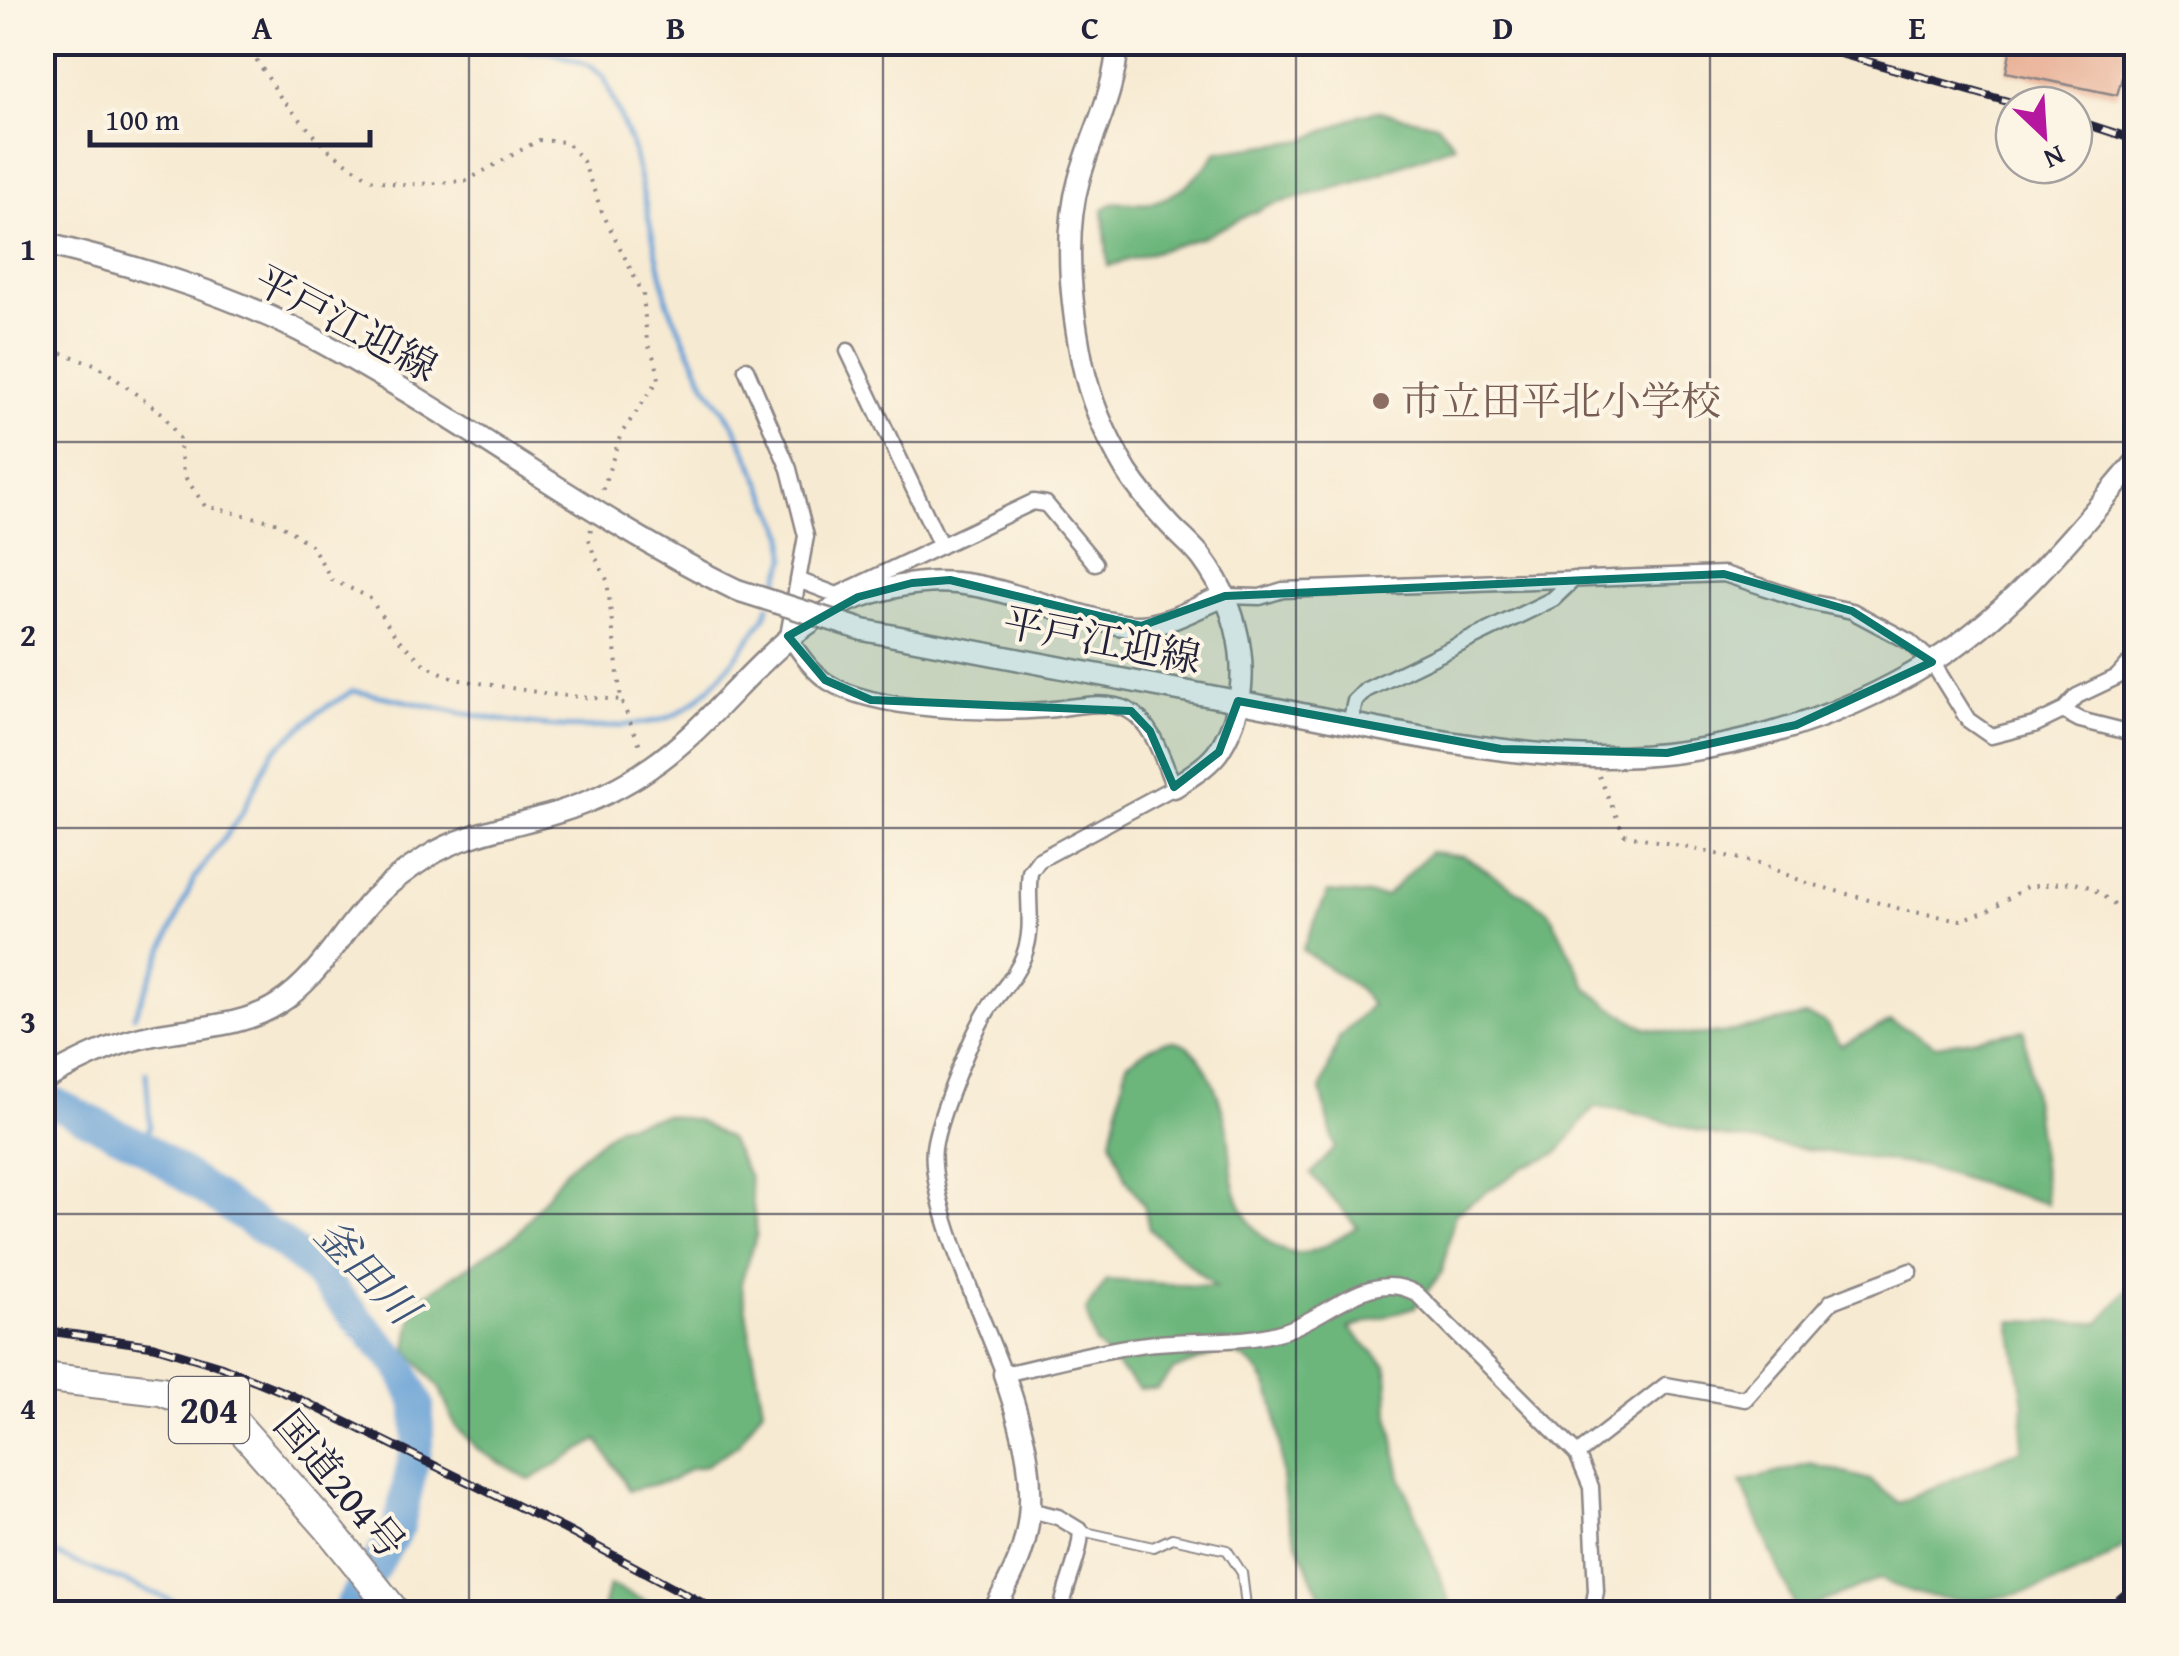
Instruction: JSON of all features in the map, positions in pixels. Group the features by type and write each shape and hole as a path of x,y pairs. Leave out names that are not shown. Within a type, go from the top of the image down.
{"highway":[{"name":"国道204号","path":"42,1377 161,1391 232,1419 397,1614"}],"street":[{"path":"992,1614 1022,1551 1030,1510 1030,1464 1022,1426 943,1211 934,1150 942,1116 974,1036 990,1006 1014,978 1026,952 1033,922 1030,872 1039,860 1174,788 1219,752 1238,702 1242,674 1240,636 1225,596 1201,556 1168,524 1129,475 1093,405 1082,360 1072,274 1072,223 1078,182 1110,98 1118,42"},
{"name":"平戸江迎線","path":"42,243 209,290 299,331 382,377 672,558 738,590 863,630 1501,748 1594,757 1667,753 1736,743 1863,699 1932,662 1991,620 2040,572 2136,462"},
{"path":"848,351 941,546"},
{"path":"746,369 789,468 806,536 788,636"},
{"path":"798,580 837,595 1033,502 1046,504 1094,563"},
{"path":"48,1078 120,1044 247,1018 275,1006 323,964 373,899 404,871 436,851 560,812 606,793 650,768 710,718 788,636 858,597 912,582 950,580 1005,592 1099,621 1141,626 1168,621 1225,596 1260,597 1284,590 1724,574 1808,602 1852,611 1910,642 1932,662 1968,720 1991,736 2034,726 2063,711 2077,696 2118,676 2136,656"},
{"path":"1350,723 1356,702 1366,690 1553,599 1574,579"},
{"path":"788,636 825,680 871,700 1014,712 1110,704 1131,711 1150,732 1174,788"},
{"path":"2063,711 2080,720 2136,734"},
{"path":"1577,1454 1666,1385 1745,1399 1832,1301 1910,1272"},
{"path":"1004,1374 1141,1344 1223,1342 1285,1331 1373,1287 1400,1284 1416,1294 1577,1454 1591,1487 1596,1592 1592,1614"},
{"path":"1030,1510 1058,1518 1081,1531 1061,1614"}],"lane":[{"path":"1081,1531 1153,1547 1172,1538 1227,1550 1242,1573 1247,1614"}],"path":[{"path":"245,42 281,98 324,147 370,179 403,185 466,181 539,140 566,142 583,161 602,212 643,294 646,342 656,362 658,379 621,434 589,539 607,580 621,700 650,768"},
{"path":"42,346 97,365 163,414 179,438 184,474 205,506 279,522 312,546 332,580 369,597 396,637 424,664 454,679 556,695 621,700"},
{"path":"1594,757 1601,786 1624,834 1759,863 1804,882 1961,920 1987,911 2027,887 2072,882 2090,888 2136,920"}],"highlighted area":[{"path":"1724,574 1852,611 1932,662 1796,725 1667,753 1501,749 1238,701 1219,752 1174,787 1150,731 1131,711 871,700 825,680 788,636 858,597 912,583 950,580 1141,626 1225,596"}],"green space":[{"path":"1377,111 1437,124 1455,145 1354,183 1267,206 1203,237 1108,266 1103,209 1120,202 1148,203 1179,191 1217,152 1305,140"},
{"path":"1430,852 1464,856 1549,911 1588,989 1646,1028 1687,1035 1723,1033 1805,1016 1824,1021 1841,1045 1891,1021 1936,1045 2024,1030 2047,1204 1922,1166 1717,1136 1626,1111 1594,1107 1558,1153 1526,1166 1455,1213 1442,1272 1415,1307 1349,1328 1387,1366 1389,1414 1401,1477 1454,1613 1330,1613 1287,1513 1274,1408 1258,1371 1242,1358 1222,1351 1174,1370 1157,1389 1139,1389 1095,1343 1086,1310 1107,1280 1215,1287 1149,1229 1144,1206 1126,1179 1111,1140 1127,1063 1160,1043 1174,1041 1186,1046 1206,1069 1224,1116 1239,1200 1259,1233 1278,1248 1302,1253 1324,1246 1357,1227 1311,1174 1335,1148 1321,1090 1339,1038 1371,1005 1358,988 1302,950 1328,892 1386,896"},
{"path":"665,1115 696,1120 729,1139 749,1177 757,1234 741,1282 763,1408 738,1445 673,1480 629,1490 598,1440 530,1480 480,1451 455,1426 440,1389 407,1349 412,1318 425,1295 518,1233 567,1168 618,1126"},
{"path":"2136,1280 2136,1538 2078,1573 2013,1595 1945,1598 1912,1592 1880,1579 1797,1612 1741,1482 1811,1464 1870,1480 1899,1503 2021,1449 2024,1404 2010,1321 2099,1323"},
{"path":"609,1585 671,1613 602,1613"}],"building":[{"path":"2012,42 2132,42 2117,95 2094,90 2094,85 2069,85 2006,72"}],"waterway":[{"path":"452,42 470,48 552,52 591,66 604,77 633,149 668,304 705,383 734,425 785,534 786,559 773,594"},
{"path":"134,1016 194,879 241,815 272,752 320,711 353,691 557,727 591,728 660,720 691,704 715,682 765,617 769,605"},
{"path":"142,1146 150,1126 146,1072"},
{"name":"釜田川","path":"42,1097 142,1146 282,1243 310,1266 400,1366 418,1404 418,1439 399,1526 346,1614"},
{"path":"42,1549 206,1614"}],"railway":[{"path":"1800,42 1994,98"},
{"path":"2094,126 2136,140"},
{"path":"42,1330 154,1346 220,1366 293,1396 564,1529 723,1614"},
{"path":"2103,1614 2136,1585"}],"place":[{"name":"市立田平北小学校","path":"1381,401"}]}
